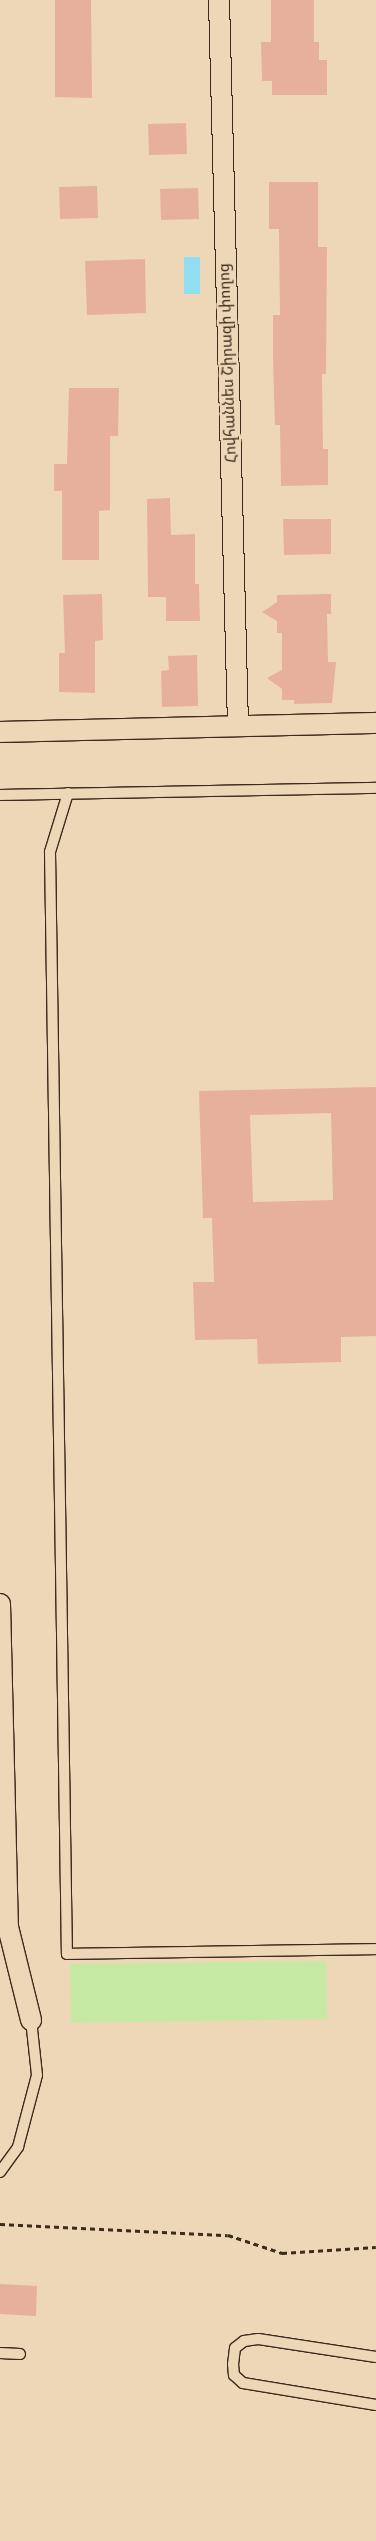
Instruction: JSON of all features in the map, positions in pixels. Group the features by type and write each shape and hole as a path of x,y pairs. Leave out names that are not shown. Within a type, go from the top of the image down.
{"street":[{"name":"Հովհաննես Շիրազի փողոց","path":"219,0 238,725"},
{"path":"0,732 376,723"},
{"path":"0,1604 8,1927 30,2020"}],"lane":[{"path":"0,795 376,788"},
{"path":"68,793 50,852 67,1954 376,1949"},
{"path":"0,2172 18,2147 37,2075 30,2020"},
{"path":"376,2357 258,2339 244,2341 235,2348 232,2364 234,2375 243,2383 376,2405"},
{"path":"0,2354 20,2354"}],"path":[{"path":"0,2224 228,2235 282,2253 376,2247"}],"green space":[{"path":"326,1961 327,2019 71,2023 70,1964"}],"water":[{"path":"184,257 200,257 200,294 184,294"}],"building":[{"path":"55,0 91,0 92,98 55,97"},
{"path":"271,0 314,0 314,42 319,42 319,60 327,60 327,95 272,95 272,81 262,81 261,42 271,42"},
{"path":"186,123 187,154 149,155 148,124"},
{"path":"269,182 318,182 318,247 327,247 326,374 322,374 323,449 328,449 328,485 281,486 280,425 275,425 273,360 273,315 280,315 279,229 269,229"},
{"path":"97,186 98,218 60,219 59,187"},
{"path":"198,188 199,219 161,220 160,189"},
{"path":"145,259 146,313 87,315 85,261"},
{"path":"69,388 119,388 118,436 110,436 110,510 99,511 99,560 62,560 62,491 54,491 54,464 67,464"},
{"path":"170,498 171,535 195,534 195,584 199,584 200,621 166,621 166,597 148,597 147,499"},
{"path":"283,519 331,519 331,554 284,555"},
{"path":"102,594 103,640 95,641 95,693 59,692 59,653 65,653 63,595"},
{"path":"331,594 331,614 327,614 328,662 336,662 332,703 294,704 294,700 282,700 282,689 267,678 282,670 282,633 277,633 277,621 262,612 277,602 277,595"},
{"path":"197,655 198,706 162,707 161,671 169,670 168,656"},
{"path":"376,1087 376,1336 341,1337 341,1362 258,1364 257,1339 195,1340 193,1282 214,1282 212,1218 203,1218 199,1091","holes":["331,1113 333,1200 253,1202 250,1115"]},
{"path":"0,2284 37,2286 36,2316 0,2314"}]}
